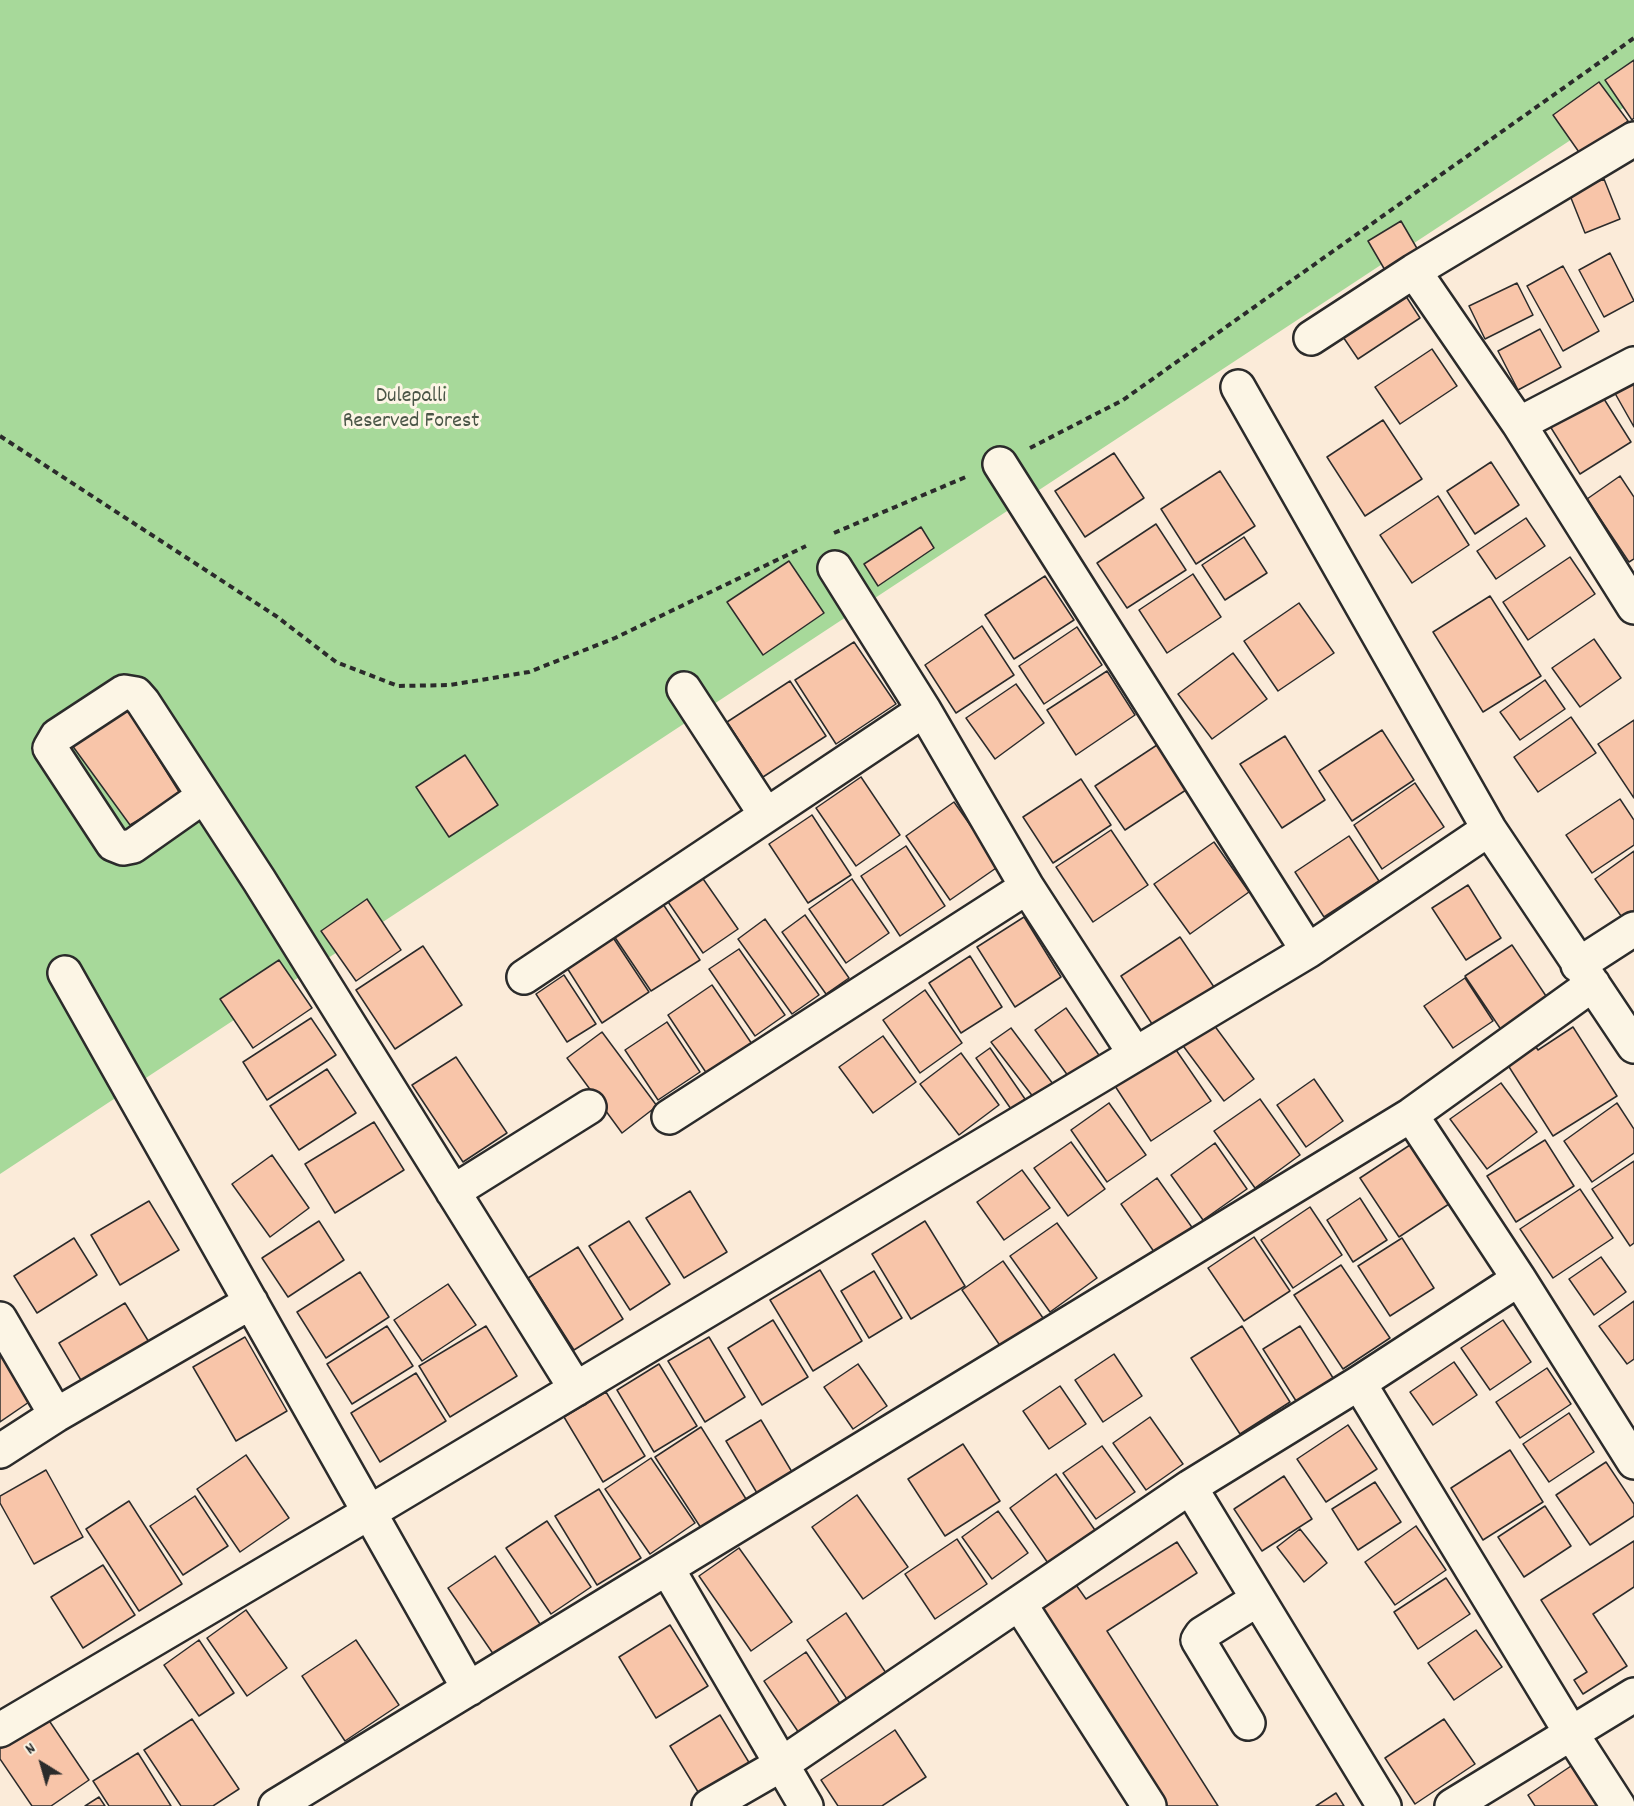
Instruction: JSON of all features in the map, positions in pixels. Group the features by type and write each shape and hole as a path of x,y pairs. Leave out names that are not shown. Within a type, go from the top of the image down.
{"street":[{"path":"1311,338 1414,271 1634,139"},
{"path":"1414,271 1519,424 1632,600"},
{"path":"1519,424 1634,364"},
{"path":"1238,387 1489,829 1634,1046"},
{"path":"1000,464 1308,951"},
{"path":"835,568 924,710 1027,887 1135,1054"},
{"path":"684,689 766,816"},
{"path":"204,796 133,846 123,848 113,844 50,748 57,736 124,692 136,694 204,796 259,880 576,1389"},
{"path":"524,977 924,710"},
{"path":"0,1730 370,1512 1308,951 1489,829"},
{"path":"669,1117 1027,887"},
{"path":"276,1806 1411,1114 1586,974 1634,929"},
{"path":"65,973 469,1689"},
{"path":"453,1192 589,1107"},
{"path":"1411,1114 1519,1279 1634,1462"},
{"path":"709,1806 782,1764 1190,1487 1359,1383 1519,1279"},
{"path":"0,1451 56,1415 251,1302"},
{"path":"0,1319 56,1415"},
{"path":"1359,1383 1571,1733 1618,1806"},
{"path":"1190,1487 1384,1806"},
{"path":"667,1568 806,1806"},
{"path":"1248,1723 1198,1640 1202,1634 1258,1599"},
{"path":"1019,1603 1149,1806"},
{"path":"1452,1806 1634,1695"}],"path":[{"path":"831,534 1000,464 1123,400 1634,38"},
{"path":"0,436 276,616 336,662 398,686 450,685 529,672 615,638 809,545"}],"green space":[{"name":"Dulepalli Reserved Forest","path":"0,0 1634,0 1634,102 1598,122 0,1174"}],"building":[{"path":"1634,60 1634,118 1632,120 1605,80"},
{"path":"1599,82 1628,121 1581,155 1553,115"},
{"path":"1604,179 1620,219 1585,233 1569,193"},
{"path":"1401,221 1422,257 1389,277 1368,241"},
{"path":"1610,253 1634,301 1604,317 1579,270"},
{"path":"1563,266 1599,331 1563,351 1527,286"},
{"path":"1517,283 1533,315 1485,339 1469,306"},
{"path":"1400,287 1420,318 1358,359 1337,328"},
{"path":"1540,329 1561,367 1518,390 1498,351"},
{"path":"1432,349 1457,386 1400,424 1375,387"},
{"path":"1634,380 1634,427 1612,388"},
{"path":"1599,391 1631,442 1580,474 1548,423"},
{"path":"1383,420 1422,479 1365,516 1327,457"},
{"path":"1114,453 1144,498 1085,537 1055,491"},
{"path":"1491,462 1519,505 1475,534 1447,491"},
{"path":"1220,471 1255,526 1196,564 1161,509"},
{"path":"1620,476 1634,497 1634,559 1629,562 1587,499"},
{"path":"1438,496 1469,545 1412,583 1380,535"},
{"path":"1526,518 1545,546 1496,579 1477,551"},
{"path":"1156,524 1186,570 1127,608 1097,563"},
{"path":"921,527 934,548 878,586 864,564"},
{"path":"1244,537 1267,573 1225,600 1202,565"},
{"path":"1570,557 1595,594 1528,640 1503,602"},
{"path":"789,561 824,613 763,655 727,602"},
{"path":"1193,574 1221,617 1167,653 1139,610"},
{"path":"1045,576 1074,620 1014,659 985,615"},
{"path":"1490,596 1541,676 1483,712 1433,632"},
{"path":"1299,603 1334,653 1278,691 1244,641"},
{"path":"982,626 1014,675 956,713 925,665"},
{"path":"1077,627 1102,665 1044,704 1019,666"},
{"path":"1594,639 1621,678 1580,707 1552,668"},
{"path":"854,642 896,704 836,744 795,680"},
{"path":"1233,653 1267,699 1212,739 1178,694"},
{"path":"1107,671 1135,715 1076,755 1047,710"},
{"path":"1545,680 1565,709 1520,740 1500,712"},
{"path":"790,681 826,736 763,777 727,722"},
{"path":"1016,684 1044,723 995,759 966,718"},
{"path":"125,705 181,795 130,825 69,741"},
{"path":"1571,717 1596,753 1538,792 1514,757"},
{"path":"1634,720 1634,798 1598,744"},
{"path":"1382,730 1414,780 1352,821 1319,771"},
{"path":"1285,736 1325,800 1282,828 1240,764"},
{"path":"1160,743 1189,788 1125,830 1095,786"},
{"path":"465,755 498,805 449,837 416,787"},
{"path":"861,777 900,835 856,866 816,808"},
{"path":"1081,779 1111,825 1053,863 1023,817"},
{"path":"1415,783 1444,827 1382,869 1354,825"},
{"path":"1620,799 1634,820 1634,845 1592,873 1566,835"},
{"path":"954,802 999,866 950,900 906,836"},
{"path":"812,815 851,875 808,903 769,844"},
{"path":"1111,830 1148,885 1093,922 1056,867"},
{"path":"1349,836 1379,881 1324,917 1295,872"},
{"path":"1214,842 1249,892 1190,934 1154,884"},
{"path":"906,846 945,906 900,936 861,876"},
{"path":"1634,851 1634,917 1626,923 1595,879"},
{"path":"699,873 738,929 703,953 664,896"},
{"path":"852,879 889,933 846,963 809,909"},
{"path":"1468,885 1501,938 1466,960 1432,908"},
{"path":"367,899 401,950 356,981 321,931"},
{"path":"661,901 700,960 651,991 612,933"},
{"path":"805,915 849,978 826,994 782,932"},
{"path":"1024,917 1061,977 1015,1007 977,947"},
{"path":"765,919 819,995 792,1014 738,939"},
{"path":"608,930 649,992 602,1023 562,960"},
{"path":"1180,937 1214,987 1154,1027 1121,976"},
{"path":"1512,945 1552,1005 1506,1037 1465,976"},
{"path":"423,946 462,1005 395,1049 356,990"},
{"path":"739,949 785,1015 755,1036 709,969"},
{"path":"970,956 1002,1007 961,1033 929,983"},
{"path":"279,960 312,1008 253,1048 220,999"},
{"path":"564,975 596,1024 567,1042 536,994"},
{"path":"1465,978 1493,1021 1453,1048 1424,1006"},
{"path":"712,985 752,1044 707,1074 668,1015"},
{"path":"925,990 962,1043 920,1073 883,1020"},
{"path":"1066,1008 1101,1058 1071,1080 1035,1030"},
{"path":"311,1018 336,1055 267,1100 243,1062"},
{"path":"1211,1021 1254,1079 1224,1101 1181,1043"},
{"path":"667,1022 700,1072 658,1100 625,1050"},
{"path":"1573,1027 1617,1096 1553,1136 1504,1059 1532,1041 1538,1050"},
{"path":"1011,1028 1053,1084 1034,1098 991,1042"},
{"path":"602,1032 657,1106 622,1133 567,1058"},
{"path":"883,1036 916,1082 873,1113 839,1067"},
{"path":"1174,1047 1211,1101 1151,1141 1115,1086"},
{"path":"990,1048 1025,1099 1011,1109 976,1058"},
{"path":"961,1053 999,1105 959,1135 920,1084"},
{"path":"456,1057 507,1133 463,1162 412,1085"},
{"path":"327,1069 356,1113 299,1150 270,1106"},
{"path":"1314,1079 1343,1121 1306,1147 1277,1105"},
{"path":"1501,1083 1537,1132 1487,1169 1450,1119"},
{"path":"1260,1099 1300,1155 1255,1188 1214,1131"},
{"path":"1109,1103 1146,1155 1107,1182 1071,1130"},
{"path":"1617,1103 1634,1129 1634,1153 1592,1182 1564,1141"},
{"path":"374,1122 404,1170 335,1213 305,1164"},
{"path":"1545,1140 1574,1186 1516,1222 1487,1176"},
{"path":"1071,1142 1105,1189 1068,1216 1034,1168"},
{"path":"1215,1143 1247,1189 1203,1220 1171,1175"},
{"path":"1413,1143 1452,1202 1399,1237 1360,1178"},
{"path":"272,1155 309,1208 270,1237 232,1184"},
{"path":"1634,1161 1634,1243 1630,1246 1592,1189"},
{"path":"1022,1170 1050,1208 1004,1240 977,1202"},
{"path":"1157,1178 1196,1233 1159,1259 1121,1204"},
{"path":"1580,1189 1613,1238 1553,1278 1520,1229"},
{"path":"690,1191 727,1252 684,1278 646,1218"},
{"path":"1360,1198 1387,1240 1353,1262 1327,1220"},
{"path":"149,1201 179,1250 120,1285 91,1235"},
{"path":"1310,1207 1342,1255 1293,1288 1261,1240"},
{"path":"319,1221 344,1260 288,1297 262,1258"},
{"path":"629,1221 670,1284 630,1310 589,1246"},
{"path":"925,1221 965,1286 911,1319 872,1254"},
{"path":"1057,1223 1097,1278 1050,1312 1010,1256"},
{"path":"1254,1237 1290,1291 1244,1321 1208,1268"},
{"path":"74,1238 97,1275 37,1313 14,1276"},
{"path":"1402,1238 1434,1288 1390,1316 1358,1266"},
{"path":"578,1247 623,1319 574,1350 528,1278"},
{"path":"1601,1257 1626,1292 1594,1315 1569,1279"},
{"path":"1003,1261 1043,1318 1001,1347 962,1290"},
{"path":"1341,1265 1390,1338 1343,1369 1294,1295"},
{"path":"820,1270 862,1341 813,1371 770,1300"},
{"path":"874,1271 902,1318 869,1338 841,1291"},
{"path":"360,1272 389,1317 326,1358 297,1312"},
{"path":"448,1284 476,1325 422,1361 394,1320"},
{"path":"1634,1301 1634,1359 1627,1364 1599,1326"},
{"path":"125,1303 152,1347 85,1387 59,1343"},
{"path":"773,1320 808,1377 762,1405 728,1348"},
{"path":"1503,1320 1531,1362 1490,1390 1461,1348"},
{"path":"387,1326 413,1366 352,1404 327,1364"},
{"path":"486,1326 517,1376 450,1417 419,1366"},
{"path":"1242,1326 1290,1402 1240,1434 1191,1358"},
{"path":"1300,1326 1335,1381 1298,1404 1263,1349"},
{"path":"245,1337 287,1411 236,1441 193,1367"},
{"path":"709,1337 745,1397 705,1422 668,1361"},
{"path":"0,1352 32,1400 0,1422"},
{"path":"1114,1354 1142,1396 1103,1422 1075,1380"},
{"path":"1454,1362 1477,1395 1433,1425 1410,1392"},
{"path":"659,1364 697,1426 654,1452 617,1390"},
{"path":"858,1364 887,1406 853,1429 824,1387"},
{"path":"1547,1368 1571,1404 1520,1438 1496,1402"},
{"path":"416,1373 446,1421 380,1462 351,1413"},
{"path":"1060,1386 1086,1424 1049,1449 1023,1411"},
{"path":"606,1392 645,1456 603,1482 564,1417"},
{"path":"1569,1413 1594,1452 1549,1482 1523,1444"},
{"path":"1150,1417 1183,1464 1146,1490 1113,1443"},
{"path":"761,1420 792,1472 757,1493 726,1441"},
{"path":"1348,1425 1377,1469 1326,1502 1297,1459"},
{"path":"701,1427 746,1499 701,1528 655,1457"},
{"path":"963,1444 1000,1501 945,1536 908,1479"},
{"path":"1102,1446 1135,1492 1096,1519 1063,1473"},
{"path":"1510,1450 1543,1502 1483,1540 1451,1488"},
{"path":"246,1455 289,1518 240,1552 197,1489"},
{"path":"651,1458 695,1523 650,1554 605,1489"},
{"path":"1606,1462 1634,1504 1634,1516 1590,1545 1556,1495"},
{"path":"46,1470 83,1537 34,1564 0,1503 0,1496"},
{"path":"1056,1474 1097,1533 1050,1566 1010,1508"},
{"path":"1284,1476 1312,1519 1262,1551 1234,1509"},
{"path":"1375,1482 1401,1522 1358,1550 1332,1509"},
{"path":"599,1489 641,1558 597,1585 555,1516"},
{"path":"857,1495 908,1567 863,1599 812,1527"},
{"path":"195,1496 228,1546 183,1575 150,1526"},
{"path":"129,1501 182,1584 139,1611 86,1529"},
{"path":"1545,1506 1571,1546 1524,1577 1498,1537"},
{"path":"998,1511 1028,1553 992,1579 962,1537"},
{"path":"547,1521 591,1587 551,1614 506,1548"},
{"path":"1416,1526 1446,1570 1395,1605 1365,1562"},
{"path":"1300,1529 1327,1563 1304,1582 1277,1547"},
{"path":"957,1539 987,1584 935,1619 905,1574"},
{"path":"1634,1541 1634,1587 1593,1614 1627,1666 1583,1694 1574,1680 1587,1672 1541,1600"},
{"path":"1177,1542 1197,1573 1107,1631 1218,1806 1163,1806 1036,1606 1074,1582 1086,1599"},
{"path":"739,1548 792,1622 751,1651 699,1576"},
{"path":"495,1556 542,1627 496,1658 448,1588"},
{"path":"103,1565 135,1615 83,1648 51,1597"},
{"path":"1446,1578 1470,1614 1418,1649 1394,1612"},
{"path":"246,1610 287,1668 247,1696 207,1638"},
{"path":"846,1613 888,1676 849,1702 807,1640"},
{"path":"670,1625 708,1686 656,1718 619,1657"},
{"path":"1476,1630 1502,1667 1454,1700 1428,1663"},
{"path":"199,1640 234,1693 199,1716 164,1665"},
{"path":"356,1640 399,1705 345,1741 302,1676"},
{"path":"806,1652 843,1708 801,1736 764,1681"},
{"path":"720,1715 753,1769 703,1800 670,1746"},
{"path":"46,1716 89,1780 51,1806 32,1806 0,1759 0,1747"},
{"path":"192,1719 239,1789 213,1806 181,1806 144,1750"},
{"path":"1444,1719 1475,1764 1415,1804 1385,1758"},
{"path":"895,1730 926,1777 882,1806 838,1806 821,1780"},
{"path":"138,1753 171,1806 109,1806 93,1781"},
{"path":"1574,1764 1602,1806 1535,1806 1528,1795"},
{"path":"1336,1793 1344,1806 1316,1806"},
{"path":"99,1797 105,1806 85,1806"}]}
